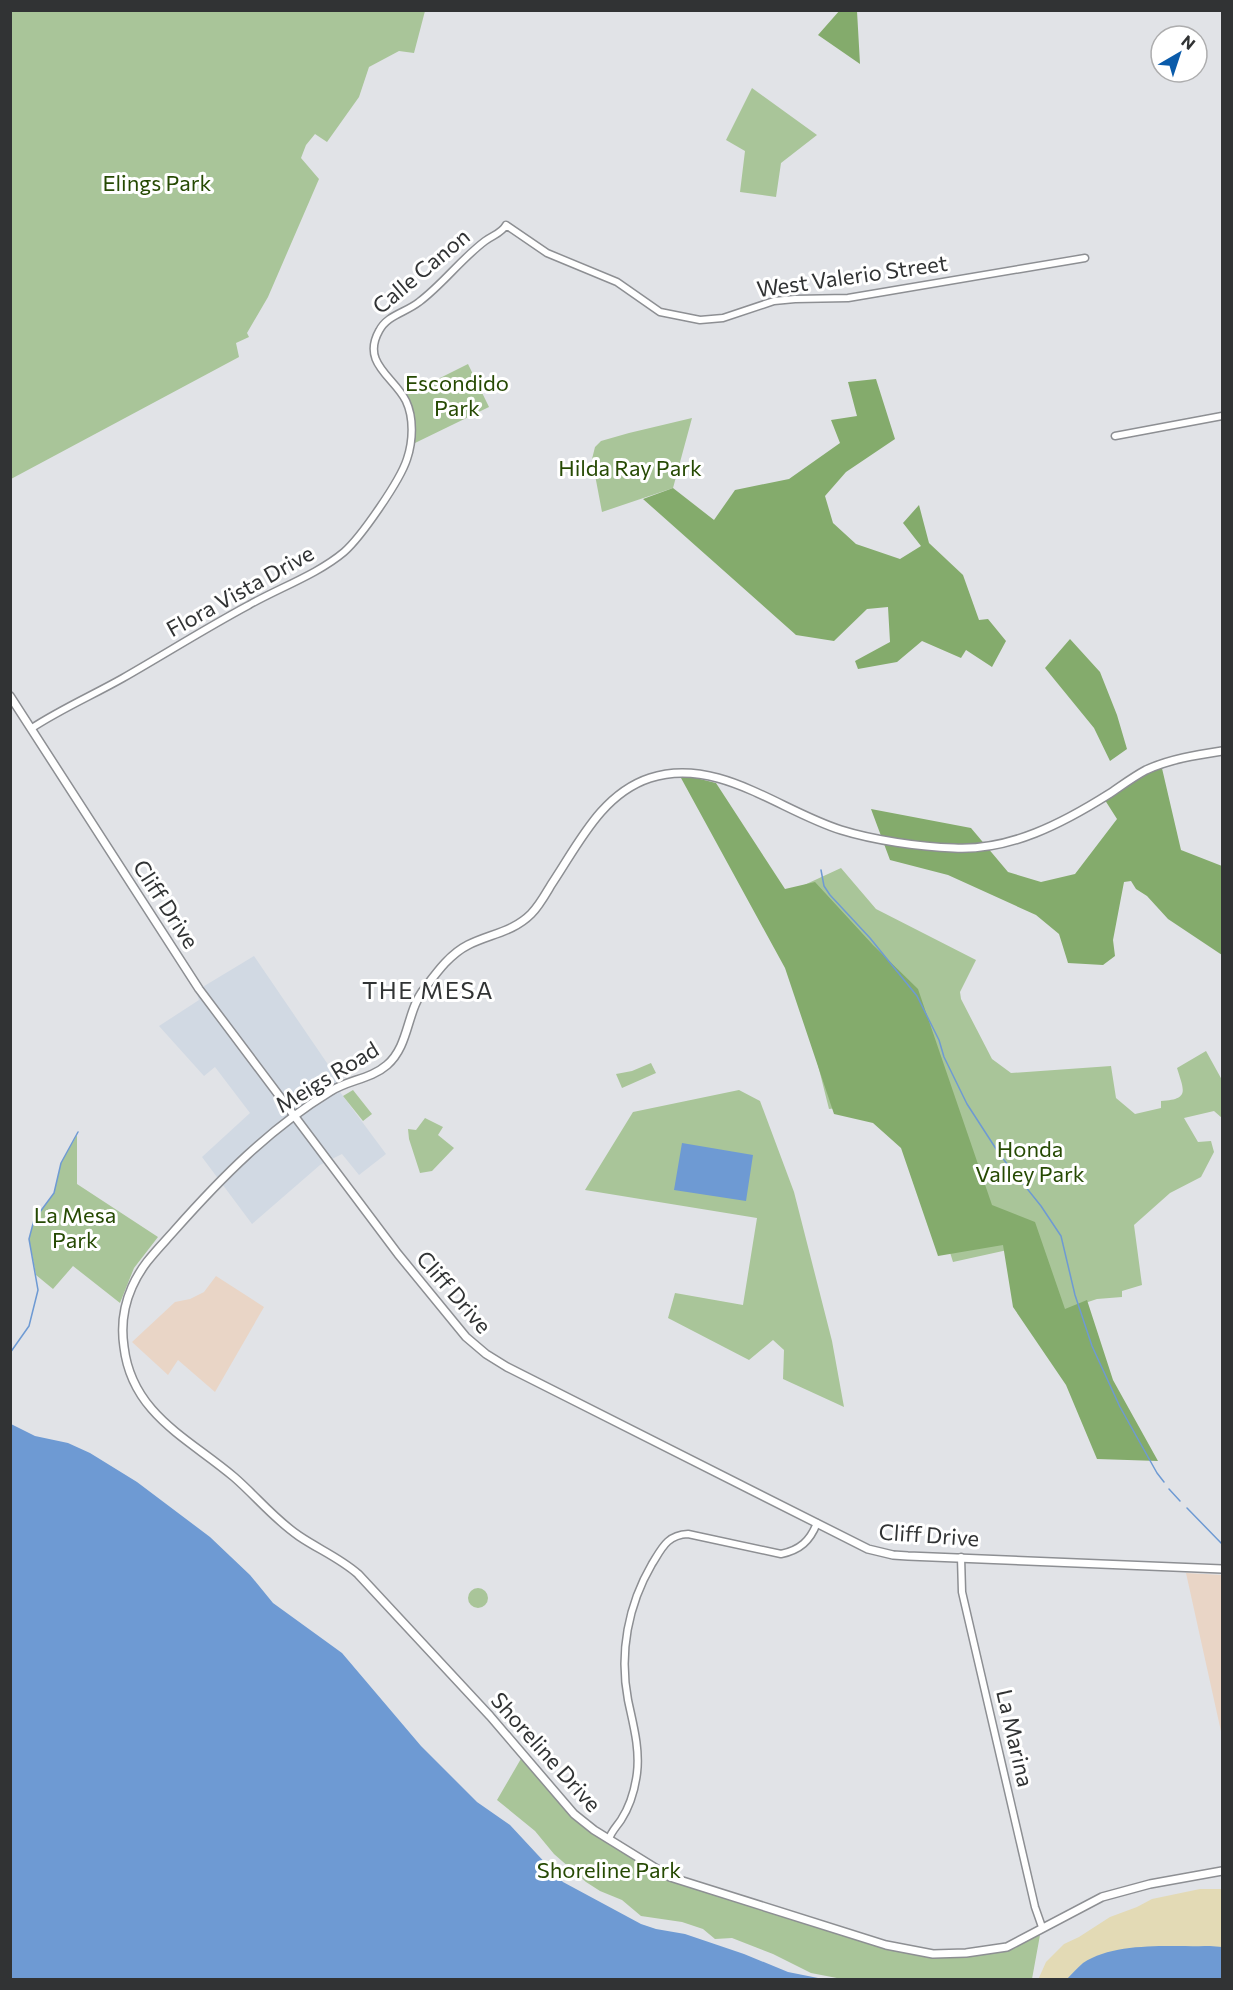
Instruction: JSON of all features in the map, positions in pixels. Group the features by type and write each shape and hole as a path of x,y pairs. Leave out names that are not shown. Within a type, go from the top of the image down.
{"main road":[{"name":"Cliff Drive","path":"10,696 199,989 398,1254 466,1337 486,1354 507,1367 859,1545 882,1553 1222,1569"},
{"name":"Meigs Road","path":"191,1444 156,1415 133,1380 126,1361 123,1320 129,1296 146,1262 235,1165 294,1115 332,1090 378,1072 386,1066 404,1040 416,1000 445,963 466,946 511,928 527,918 541,902 606,806 632,786 658,776 687,772 707,775 727,781 839,830 892,840 968,848 1006,843 1035,834 1077,813 1133,777 1158,765 1180,758 1222,751"},
{"name":"Shoreline Drive","path":"191,1444 232,1475 286,1527 341,1560 358,1574 490,1716 585,1824 670,1877 905,1950 933,1954 981,1952 1007,1947 1084,1905 1118,1892 1222,1871"}],"street":[{"name":"Calle Canon","path":"412,435 407,403 377,364 374,347 376,336 386,321 419,302 474,250 506,226"},
{"name":"West Valerio Street","path":"506,226 547,253 616,282 660,312 700,320 723,318 763,304 785,300 848,298 1085,258"},
{"path":"1115,436 1222,416"},
{"name":"Flora Vista Drive","path":"32,728 127,676 207,627 337,558 359,537 399,475 407,460 412,435"},
{"path":"609,1839 630,1801 637,1772 636,1738 624,1666 628,1624 640,1586 662,1545 674,1537 688,1534 782,1554 794,1551 805,1544 817,1523"},
{"name":"La Marina","path":"961,1557 962,1592 1035,1907 1042,1927"}],"shaded area":[{"path":"254,956 344,1088 340,1092 386,1154 359,1175 342,1154 320,1165 252,1224 202,1157 250,1113 215,1067 204,1076 159,1026 199,1000 196,991"},
{"path":"216,1276 264,1307 215,1392 178,1360 168,1375 132,1342 175,1302 190,1299 204,1292"},
{"path":"1186,1573 1222,1575 1222,1736"}],"green space":[{"name":"Elings Park","path":"11,10 425,11 414,53 399,51 369,67 359,97 327,142 315,134 306,145 301,158 319,179 268,297 247,333 249,337 236,343 239,357 11,479"},
{"path":"840,10 857,11 860,64 818,35"},
{"path":"752,88 817,135 781,163 776,197 740,192 745,151 726,140"},
{"name":"Escondido Park","path":"468,364 489,407 415,443 414,418 406,395"},
{"path":"876,379 895,439 846,472 825,496 833,523 856,544 900,559 921,546 903,523 919,505 929,543 963,575 979,620 988,619 1006,641 992,667 966,650 961,658 922,641 897,662 858,669 855,661 890,642 888,607 867,609 834,641 796,635 643,499 673,488 714,520 735,490 789,479 840,443 831,420 857,416 848,382"},
{"name":"Hilda Ray Park","path":"692,418 673,488 602,512 592,459 595,447 601,441"},
{"path":"1070,639 1100,672 1117,715 1127,749 1110,761 1094,728 1045,668"},
{"path":"1161,764 1181,850 1222,866 1222,955 1168,919 1147,896 1136,889 1131,881 1124,882 1113,940 1115,956 1103,965 1068,963 1059,934 1036,915 948,875 890,860 871,809 971,828 1008,872 1041,882 1075,874 1117,819 1103,797"},
{"path":"681,778 696,778 716,783 785,889 815,882 873,945 918,989 992,1205 1035,1222 1065,1309 1087,1300 1113,1380 1158,1461 1097,1459 1066,1385 1013,1307 1003,1245 938,1256 901,1148 873,1123 834,1114 785,968"},
{"name":"Honda Valley Park","path":"841,868 876,909 976,960 960,992 961,999 992,1059 1011,1073 1111,1066 1116,1098 1135,1114 1161,1108 1161,1101 1181,1096 1183,1088 1177,1068 1206,1051 1222,1080 1222,1118 1214,1111 1184,1118 1198,1142 1211,1141 1214,1152 1201,1177 1170,1193 1134,1225 1142,1285 1122,1291 1122,1297 1097,1299 1079,1305 1096,1356 1012,1249 953,1262 902,1100 829,1109 776,898"},
{"path":"651,1063 656,1073 622,1088 616,1074 632,1071"},
{"path":"353,1090 372,1114 363,1121 343,1096"},
{"path":"739,1090 760,1101 794,1192 832,1341 844,1407 783,1379 784,1350 773,1340 749,1360 668,1318 675,1293 743,1305 757,1218 585,1190 633,1112"},
{"path":"425,1118 443,1127 438,1135 454,1148 432,1171 420,1173 408,1129 416,1130"},
{"name":"La Mesa Park","path":"77,1135 77,1184 158,1237 134,1268 120,1303 73,1266 53,1289 36,1275 29,1239 34,1220 54,1193 61,1163"},
{"path":"474,1588 482,1588 488,1594 488,1602 482,1608 474,1608 468,1602 468,1594"},
{"name":"Shoreline Park","path":"522,1757 571,1816 588,1830 662,1877 909,1954 938,1957 982,1955 1014,1947 1040,1935 1032,1979 842,1979 811,1973 773,1954 732,1938 715,1939 703,1929 682,1922 641,1916 622,1900 586,1882 554,1854 535,1831 497,1800"}],"sand":[{"path":"1200,1889 1222,1889 1222,1947 1136,1948 1082,1964 1067,1979 1038,1980 1046,1962 1064,1944 1110,1917 1152,1899"}],"water":[{"path":"682,1143 753,1155 746,1201 674,1190"},
{"path":"11,1424 35,1436 68,1443 90,1453 137,1482 210,1537 250,1575 273,1603 342,1653 421,1746 477,1802 510,1825 563,1882 641,1924 685,1934 788,1972 823,1979 11,1979"},
{"path":"1145,1947 1222,1947 1222,1979 1067,1979 1083,1963 1111,1951"}],"waterway":[{"path":"821,870 824,886 830,895 870,938 917,996 967,1104 1000,1155 1041,1206 1061,1236 1075,1295 1092,1346 1120,1407 1164,1482"},
{"path":"10,1353 29,1326 38,1290 29,1239 34,1220 54,1193 61,1163 78,1132"},
{"path":"1169,1489 1180,1501"},
{"path":"1187,1508 1222,1544"}],"district":[{"name":"THE MESA","path":"428,991"}]}
